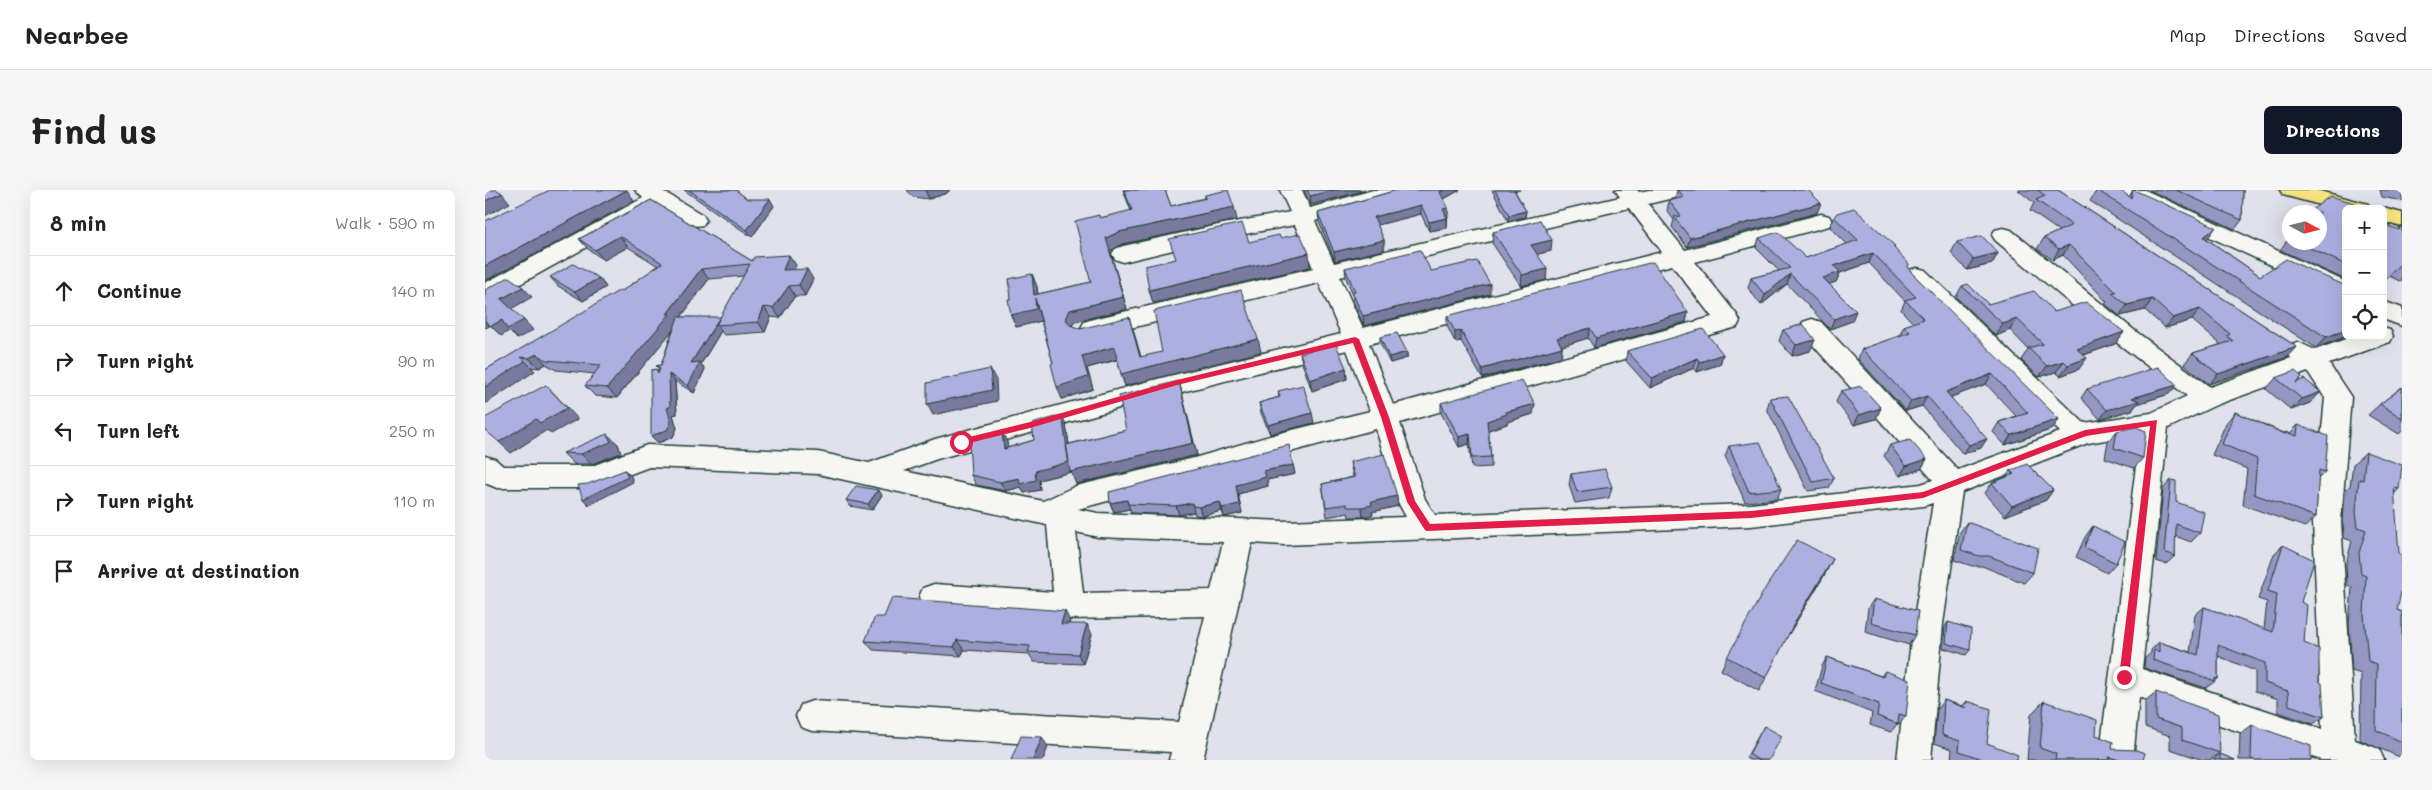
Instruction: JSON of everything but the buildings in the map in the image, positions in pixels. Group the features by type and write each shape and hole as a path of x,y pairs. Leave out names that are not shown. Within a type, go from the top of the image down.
{"main road":[{"path":"2291,190 2345,205"},
{"path":"2387,216 2402,220"}],"street":[{"path":"1291,190 1355,339 1385,417 1411,502 1427,527"},
{"path":"1123,254 1223,231 1303,217 1397,190"},
{"path":"1084,330 1326,272 1630,195 1678,190"},
{"path":"2127,190 2342,290"},
{"path":"485,293 653,194 695,220"},
{"path":"1052,515 1077,497 1194,469 1280,442 1385,417 1728,321 1630,195"},
{"path":"871,476 890,465 961,442 1030,425 1160,387 1821,221"},
{"path":"2003,235 2125,336 2207,398"},
{"path":"1917,276 2080,435"},
{"path":"2387,312 2402,318"},
{"path":"1812,328 1951,485"},
{"path":"2387,334 2402,329"},
{"path":"2124,677 2349,757 2327,522 2338,397 2313,360 2280,339"},
{"path":"485,467 497,477 593,477 647,456 818,463 1098,525 1284,533 1751,515 1923,495 2080,435 2155,422 2207,398 2370,340"},
{"path":"2116,760 2124,677 2155,422"},
{"path":"1914,760 1928,624 1951,485"},
{"path":"1052,515 1071,606"},
{"path":"812,716 1189,749 1240,531"},
{"path":"934,597 1071,606 1223,603"}],"route":[{"path":"961,442 1030,425 1116,398 1177,382 1355,339 1385,417 1411,502 1427,527 1751,515 1923,495 2085,433 2155,422 2124,677"}]}
